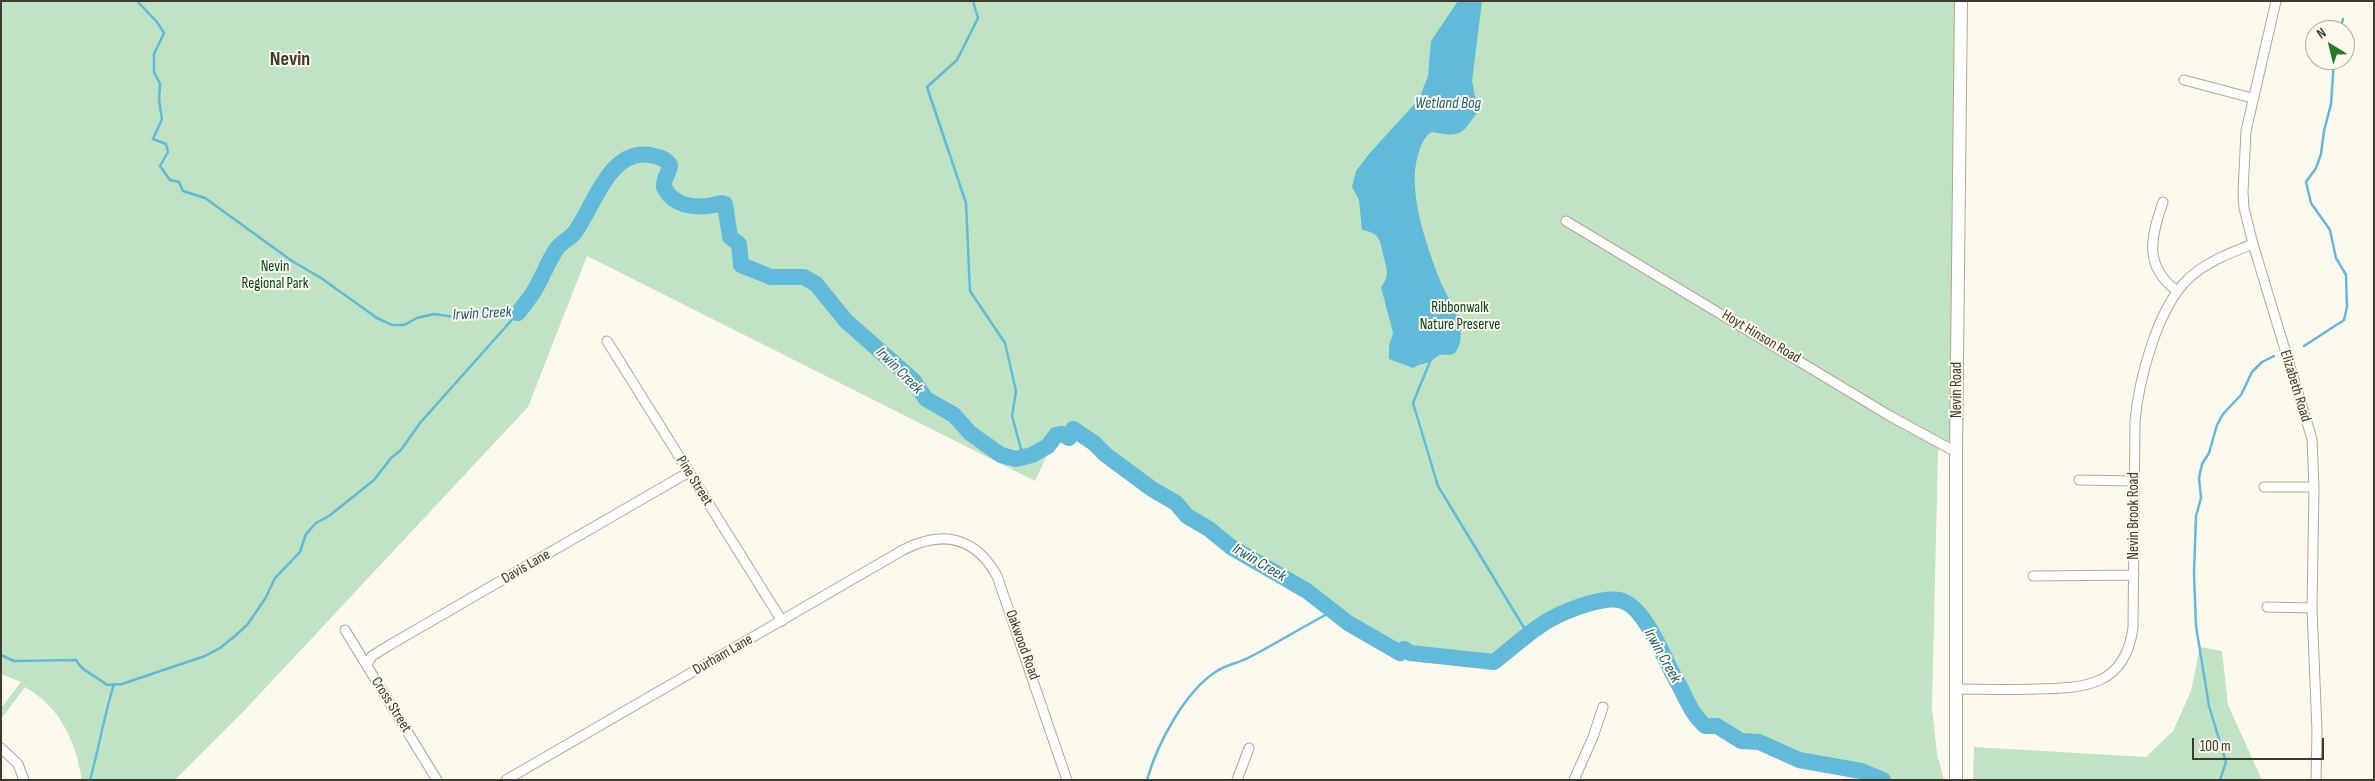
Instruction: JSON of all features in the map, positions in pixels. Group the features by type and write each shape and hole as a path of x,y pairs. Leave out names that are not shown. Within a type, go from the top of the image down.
{"main road":[{"name":"Nevin Road","path":"1956,780 1956,452 1961,1"}],"street":[{"name":"Elizabeth Road","path":"2276,1 2252,98 2246,131 2243,192 2244,208 2253,244 2312,440 2314,487 2312,608 2317,731 2316,780"},
{"path":"2184,80 2252,98"},
{"path":"2163,202 2153,236 2152,249 2159,273 2166,283 2177,291"},
{"name":"Hoyt Hinson Road","path":"1566,221 1890,416 1956,452"},
{"name":"Nevin Brook Road","path":"1956,689 2066,689 2086,686 2103,680 2117,669 2130,645 2133,628 2134,421 2138,395 2161,323 2177,291 2202,267 2253,244"},
{"name":"Pine Street","path":"607,341 782,621"},
{"name":"Davis Lane","path":"367,664 372,656 388,646 689,472"},
{"path":"2078,480 2134,481"},
{"path":"2264,488 2314,487"},
{"name":"Durham Lane","path":"506,780 911,546 931,539 943,538"},
{"name":"Oakwood Road","path":"943,538 955,540 971,547 987,560 996,576 1067,780"},
{"path":"2033,576 2134,575"},
{"path":"2268,607 2312,608"},
{"name":"Cross Street","path":"345,630 437,780"},
{"path":"1574,780 1593,737 1603,707"},
{"path":"1,748 18,764 24,780"},
{"path":"1237,780 1249,748"}],"green space":[{"name":"Ribbonwalk Nature Preserve","path":"1,1 1955,1 1951,420 1950,440 1938,451 1932,708 1937,754 1944,780 1883,780 1861,771 1799,760 1759,742 1741,741 1717,726 1705,726 1691,709 1647,625 1633,607 1618,600 1598,601 1556,616 1535,629 1494,662 1410,653 1404,649 1400,653 1348,623 1307,591 1231,547 1209,529 1187,516 1176,503 1152,489 1106,455 1094,443 1073,429 1060,427 1035,481 587,256 528,407 242,713 175,780 82,780 75,752 64,726 57,715 37,695 25,687 1,719 1,708 21,682 1,674"},
{"path":"2200,647 2222,651 2228,705 2262,780 1973,780 1974,747 2146,757 2173,731 2191,691"}],"water":[{"name":"Wetland Bog","path":"1458,1 1482,1 1472,81 1478,111 1468,126 1460,133 1432,132 1426,136 1418,155 1415,169 1415,184 1416,200 1424,233 1439,278 1456,313 1461,332 1460,341 1454,354 1437,356 1430,362 1413,368 1389,359 1389,345 1393,333 1381,287 1387,275 1386,267 1378,238 1368,231 1362,230 1359,200 1352,187 1356,171 1419,99 1428,76 1431,41"}],"waterway":[{"name":"Irwin Creek","path":"137,1 157,22 164,33 154,54 154,72 160,84 159,100 162,119 153,139 166,144 168,152 160,166 170,180 179,182 183,191 205,198 292,261 321,278 377,318 392,325 404,325 417,318 434,314 455,317 482,312 500,316 510,311 518,313"},
{"path":"973,1 978,18 957,60 927,87 966,203 970,291 1005,343 1016,391 1012,416 1021,449 1032,455"},
{"path":"2304,346 2344,320 2347,307 2346,275 2336,258 2330,230 2311,203 2306,182 2316,168 2321,154 2324,131 2331,104 2333,70"},
{"name":"Irwin Creek","path":"518,313 534,291 554,252 575,232 613,170 624,161 636,155 659,157 670,165 664,187 674,200 689,206 725,204 730,237 739,244 741,265 771,277 804,277 816,284 846,321 913,380 926,399 954,415 970,433 1001,455 1016,459 1032,455 1048,446 1056,435 1062,434 1069,438 1073,429 1094,443 1106,455 1152,489 1176,503 1187,516 1209,529 1231,547 1307,591 1348,623 1400,653 1404,649 1410,653 1494,662 1535,629 1556,616 1598,601 1618,600 1625,602 1633,607 1647,625 1691,709 1705,726 1717,726 1741,741 1759,742 1799,760 1861,771 1883,780"},
{"path":"1,655 14,661 76,660 86,671 107,685 122,684 205,656 220,648 247,625 265,599 275,578 300,552 306,534 316,523 329,516 374,480 391,458 401,450 420,423 518,313"},
{"path":"2220,780 2226,762 2209,706 2196,626 2194,573 2196,516 2201,498 2199,478 2202,464 2209,453 2217,425 2223,414 2241,395 2252,372 2262,362 2274,356"},
{"path":"1431,359 1413,403 1438,486 1529,636"},
{"path":"1147,780 1165,735 1183,705 1205,680 1221,669 1248,658 1333,611"},
{"path":"90,780 114,684"}],"district":[{"name":"Nevin","path":"290,60"}],"park label":[{"name":"Nevin Regional Park","path":"275,276"}]}
